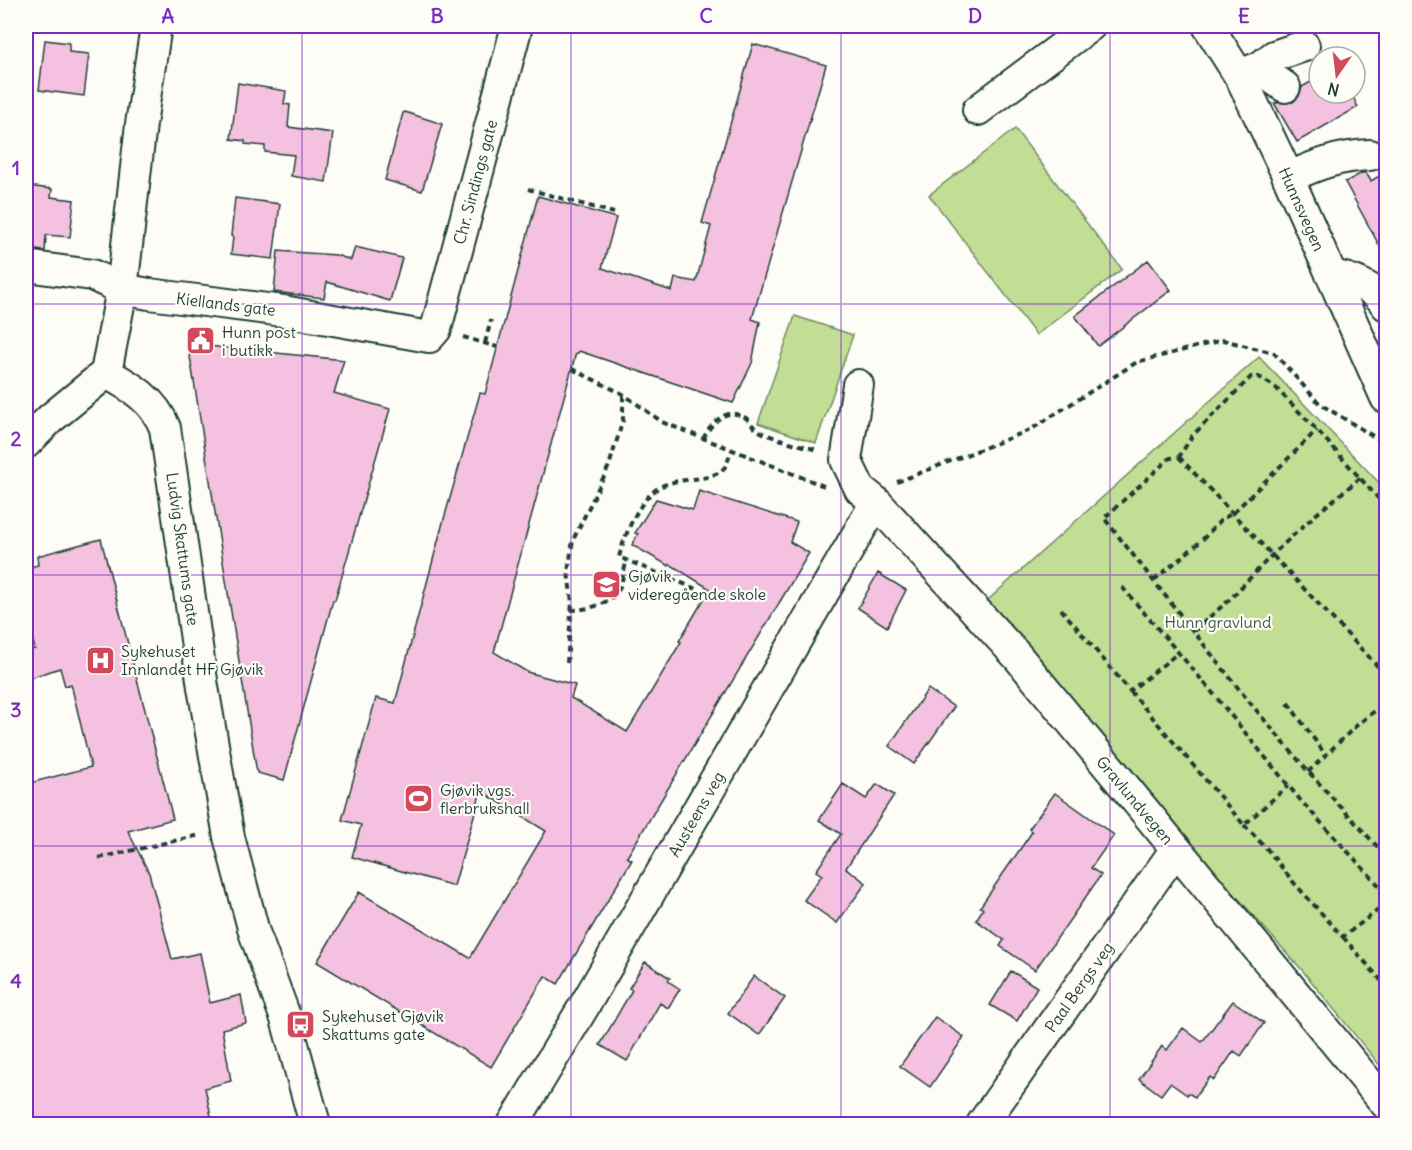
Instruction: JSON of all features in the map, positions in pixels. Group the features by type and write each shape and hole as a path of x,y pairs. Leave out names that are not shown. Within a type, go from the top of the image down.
{"street":[{"path":"26,443 50,419 106,373 122,289 141,124 156,26"},
{"name":"Chr. Sindings gate","path":"429,337 436,329 517,26"},
{"path":"978,110 1048,66 1090,26"},
{"name":"Hunnsvegen","path":"1208,26 1248,72 1288,178 1386,395"},
{"path":"1248,72 1274,56 1304,46"},
{"path":"1248,72 1285,87"},
{"path":"1288,178 1331,160 1370,155"},
{"name":"Kiellands gate","path":"26,266 92,276 122,289 209,303 283,311 429,337"},
{"path":"1331,275 1351,278 1382,297 1386,305"},
{"name":"Ludvig Skattums gate","path":"106,373 131,386 159,413 165,428 203,687 229,837 254,932 286,1018 315,1125"},
{"path":"846,460 858,385"},
{"name":"Gravlundvegen","path":"846,460 860,489 885,493 1386,1104"},
{"name":"Austeens veg","path":"513,1125 885,493"},
{"name":"Paal Bergs veg","path":"982,1125 1176,849"}],"path":[{"path":"528,189 614,213"},
{"path":"485,344 491,320"},
{"path":"885,493 1030,430 1137,362 1223,340 1274,353 1320,404 1386,444"},
{"path":"572,369 623,394 662,422 827,487"},
{"path":"1179,457 1192,436 1251,377 1258,377 1275,387 1386,507"},
{"path":"567,663 571,610 568,572 573,540 609,466 623,420 623,394"},
{"path":"703,439 718,417 734,413 748,419 757,431 846,460"},
{"path":"1154,580 1200,542 1222,519 1233,513 1317,430"},
{"path":"696,589 619,557 625,538 640,508 654,490 675,480 712,476 726,467 731,451"},
{"path":"1179,457 1386,675"},
{"path":"1179,457 1170,458 1104,518 1308,772 1386,856"},
{"path":"1194,631 1229,600 1314,516 1360,478"},
{"path":"571,610 606,602 619,588 627,560"},
{"path":"1122,587 1288,785 1386,893"},
{"path":"1061,609 1244,825 1386,986"},
{"path":"1130,691 1178,653"},
{"path":"1308,772 1325,754 1386,702"},
{"path":"1288,703 1325,754"},
{"path":"1244,825 1288,785"},
{"path":"99,858 207,833"},
{"path":"1343,937 1386,904"}],"green space":[{"path":"1015,129 1122,269 1036,335 929,195"},
{"path":"795,316 853,335 816,443 758,423"},
{"name":"Hunn gravlund","path":"1259,357 1386,490 1386,1073 1302,970 979,608"}],"building":[{"path":"45,40 69,43 69,52 89,54 84,96 39,90"},
{"path":"753,44 826,65 752,319 760,322 752,363 733,403 579,351 576,353 494,652 527,672 575,685 571,698 627,732 710,589 670,564 669,566 632,545 638,534 635,533 656,499 693,510 699,491 797,522 790,542 809,553 627,857 632,860 558,984 545,976 491,1067 317,962 359,892 470,958 546,831 481,791 454,886 352,857 361,825 342,820 376,698 395,703 442,526 480,393 485,394 538,196 616,218 602,268 672,291 675,278 696,282 711,226 702,223"},
{"path":"238,83 286,91 284,104 290,105 288,127 333,133 326,182 291,176 294,155 265,152 265,146 245,144 245,141 231,139"},
{"path":"1307,84 1307,105 1357,105 1358,107 1297,142 1274,103 1293,102 1299,96 1302,87"},
{"path":"405,112 442,124 422,191 385,180"},
{"path":"1386,172 1386,258 1345,182 1362,173 1366,173 1371,181"},
{"path":"26,186 52,189 51,197 74,200 70,237 46,235 45,251 26,249"},
{"path":"235,198 280,204 273,259 231,254"},
{"path":"355,247 402,258 390,301 327,282 324,298 274,292 278,251 336,255 351,260"},
{"path":"1148,260 1171,290 1098,346 1075,316"},
{"path":"188,344 344,360 334,393 390,409 335,600 333,600 284,780 257,773"},
{"name":"Sykehuset Innlandet HF Gjøvik","path":"101,539 173,819 128,831 149,873 172,959 200,953 210,1003 241,995 246,1023 222,1029 231,1081 205,1088 213,1125 26,1125 26,784 91,767 71,684 65,686 60,668 26,679 26,650 35,649 26,613 26,568 38,565 37,556"},
{"path":"878,573 906,590 887,627 858,608"},
{"path":"928,689 954,707 914,764 889,746"},
{"path":"843,784 866,799 877,784 894,795 846,868 866,883 837,923 804,900 822,875 816,871 841,834 819,820"},
{"path":"1055,793 1114,835 1091,868 1101,875 1035,970 1000,946 1004,940 976,920 983,909 980,907 1032,832 1029,829"},
{"path":"645,962 670,978 668,981 680,989 668,1008 660,1003 627,1061 600,1045 632,990 629,988"},
{"path":"1011,971 1037,987 1017,1021 990,1005"},
{"path":"754,976 785,998 759,1035 728,1013"},
{"path":"1233,1001 1264,1023 1241,1056 1234,1051 1214,1080 1210,1077 1195,1097 1188,1093 1187,1095 1170,1083 1161,1095 1139,1079 1162,1046 1167,1050 1183,1028 1202,1042"},
{"path":"935,1017 964,1037 930,1087 900,1066"}],"place":[{"name":"Hunn post i butikk","path":"201,341"},
{"name":"Gjøvik videregående skole","path":"607,585"},
{"name":"Sykehuset Innlandet HF Gjøvik","path":"100,660"},
{"name":"Gjøvik vgs. flerbrukshall","path":"419,799"},
{"name":"Sykehuset Gjøvik Skattums gate","path":"301,1025"}]}
